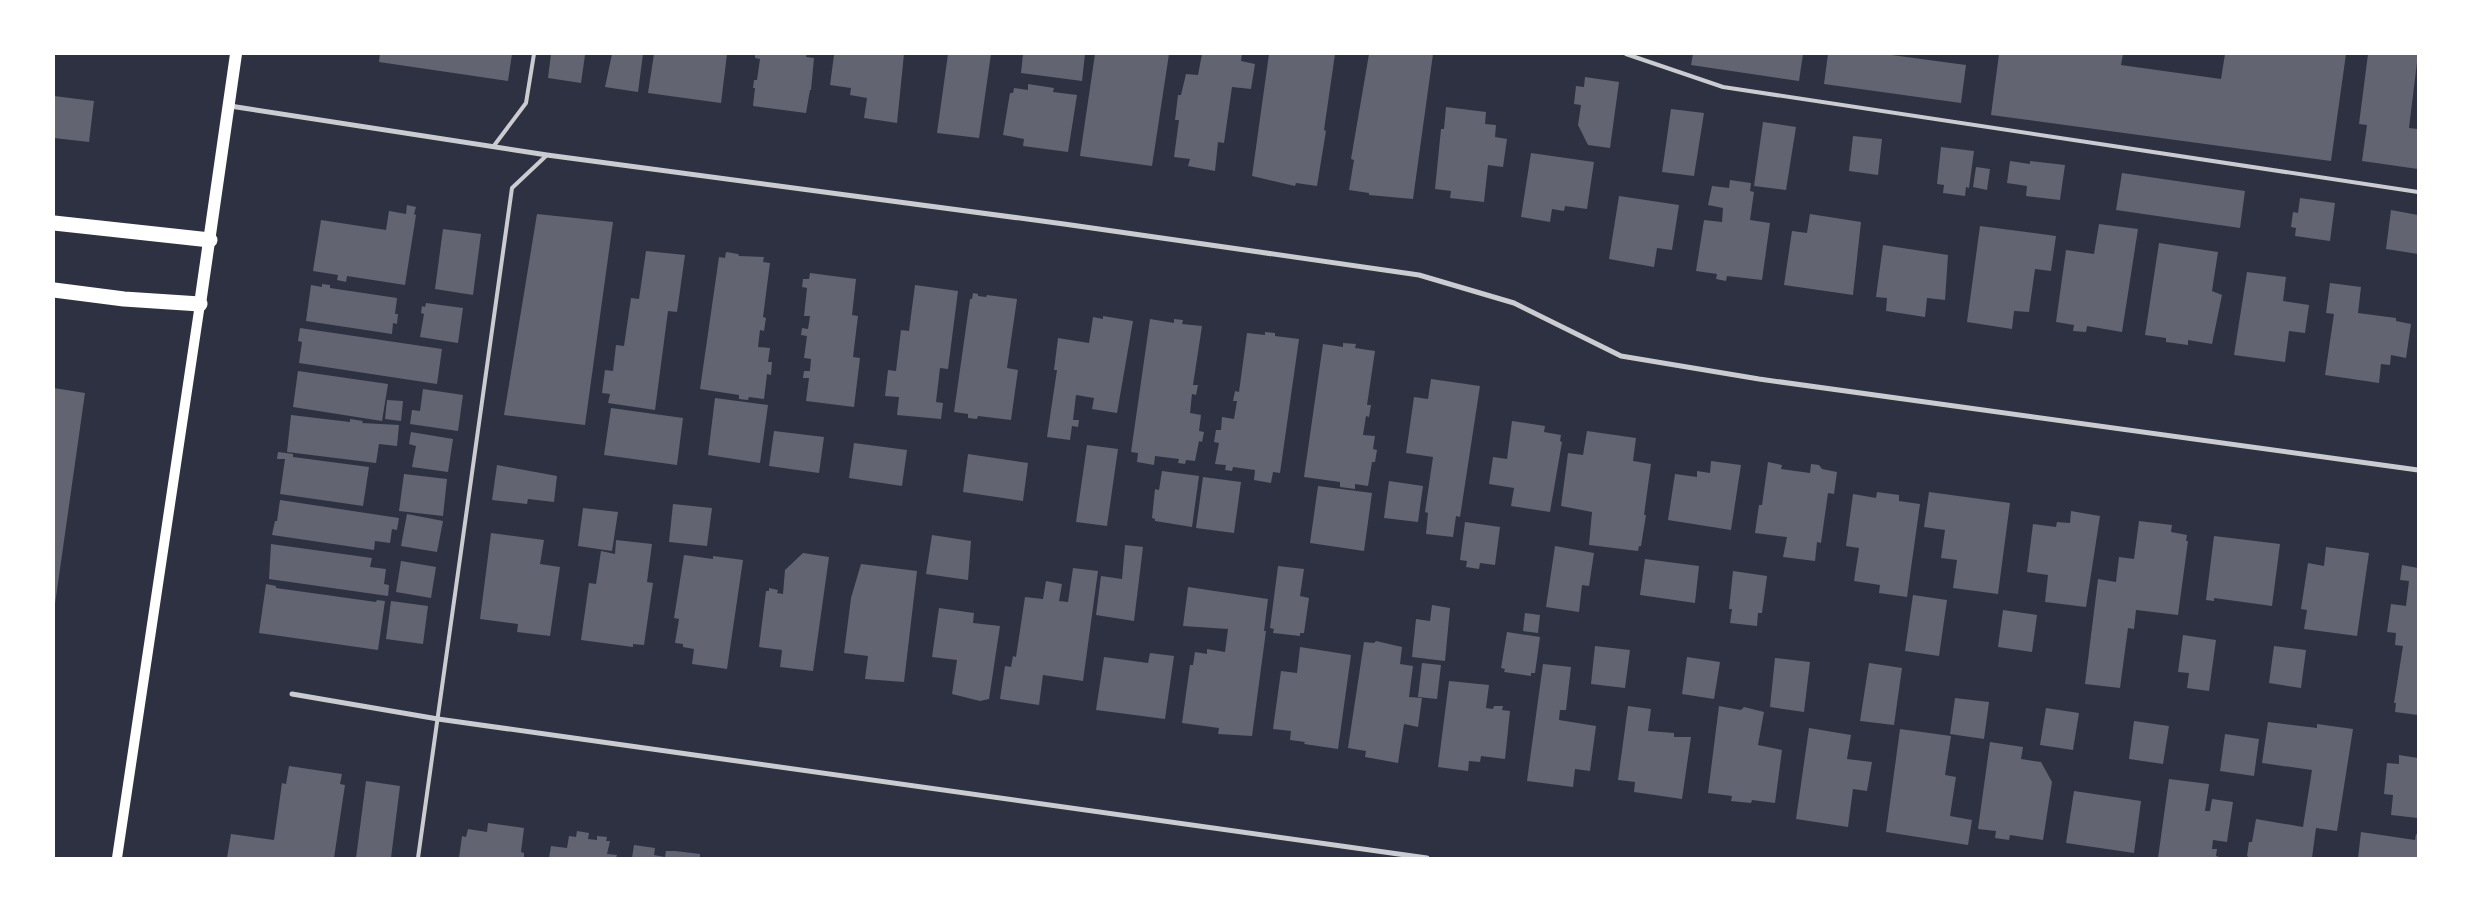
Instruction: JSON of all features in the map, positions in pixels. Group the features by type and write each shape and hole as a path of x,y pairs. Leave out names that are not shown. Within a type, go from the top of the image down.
{"highway":[{"path":"54,223 210,240"},
{"path":"54,290 124,299 200,304"}],"main road":[{"path":"117,858 230,106 236,54"}],"street":[{"path":"230,106 547,155 1064,224 1419,275 1514,303 1621,356 1759,379 2418,470"},
{"path":"292,694 438,719 1427,858"}],"lane":[{"path":"493,147 526,103 534,54"},
{"path":"1626,54 1723,87 2418,192"},
{"path":"418,858 512,188 547,155"}],"building":[{"path":"380,54 512,54 508,81 379,62"},
{"path":"551,54 585,55 581,83 548,78"},
{"path":"612,54 643,54 638,92 605,87"},
{"path":"654,54 727,54 721,103 648,93"},
{"path":"751,54 807,54 806,57 814,58 811,90 806,113 753,106 754,80 757,80 760,59 755,58 755,55"},
{"path":"904,54 897,123 864,118 867,98 850,95 851,88 830,85 834,55"},
{"path":"948,54 991,54 979,138 937,133"},
{"path":"1023,54 1085,54 1082,81 1021,73"},
{"path":"1095,54 1169,54 1152,166 1080,156"},
{"path":"1202,54 1242,54 1241,61 1255,64 1251,89 1232,87 1224,143 1218,142 1215,171 1188,166 1190,159 1174,157 1179,120 1175,120 1178,95 1181,95 1186,74 1198,75"},
{"path":"1269,54 1335,54 1317,186 1296,183 1295,186 1252,176"},
{"path":"1369,54 1433,54 1413,199 1369,195 1369,193 1349,190 1354,160 1351,159"},
{"path":"1693,54 1803,54 1799,81 1691,65"},
{"path":"1828,54 1884,54 1966,65 1961,103 1824,84"},
{"path":"1999,54 2123,54 2121,65 2221,79 2225,54 2346,54 2331,161 1991,115"},
{"path":"2368,54 2418,54 2409,128 2418,129 2418,169 2362,161 2367,125 2359,124"},
{"path":"1585,77 1619,82 1610,148 1588,145 1578,125 1581,105 1574,104 1576,86 1584,87"},
{"path":"1028,84 1054,88 1053,92 1077,95 1068,152 1023,146 1024,139 1003,135 1010,93 1013,93 1014,88 1028,90"},
{"path":"54,96 94,101 89,142 54,138"},
{"path":"1446,107 1486,112 1485,124 1496,125 1495,137 1507,139 1503,167 1488,165 1484,202 1450,198 1451,191 1435,189 1441,129 1444,129"},
{"path":"1671,109 1704,113 1694,176 1662,172"},
{"path":"1763,122 1796,127 1786,190 1754,186"},
{"path":"1853,136 1882,139 1878,175 1849,171"},
{"path":"1941,147 1974,151 1969,188 1966,187 1965,196 1943,193 1944,185 1937,184"},
{"path":"1531,153 1594,162 1587,209 1565,206 1564,211 1552,209 1550,222 1521,217"},
{"path":"2010,161 2030,164 2030,161 2065,165 2060,200 2026,196 2027,186 2007,183"},
{"path":"1976,167 1990,169 1987,190 1973,187"},
{"path":"2122,173 2245,191 2240,228 2116,210"},
{"path":"1730,180 1751,183 1750,191 1754,192 1750,220 1770,223 1762,280 1727,276 1726,281 1716,279 1717,274 1696,271 1704,220 1722,222 1723,208 1708,205 1712,186 1729,188"},
{"path":"1619,196 1679,205 1672,250 1657,248 1654,267 1609,259"},
{"path":"2300,198 2335,203 2330,241 2295,236 2296,228 2291,227 2293,212 2298,213"},
{"path":"407,205 416,207 414,214 416,215 405,285 347,276 346,282 337,280 338,275 313,271 321,220 386,230 389,211 406,214"},
{"path":"2391,210 2418,215 2418,254 2386,249"},
{"path":"537,214 613,222 585,425 504,415"},
{"path":"1810,214 1861,222 1853,295 1784,285 1792,231 1807,233"},
{"path":"2099,224 2138,229 2122,332 2087,326 2086,332 2073,331 2074,325 2056,322 2066,250 2094,254"},
{"path":"1980,226 2056,236 2051,271 2035,269 2029,312 2014,311 2012,329 1967,322"},
{"path":"443,229 481,234 473,295 435,289"},
{"path":"2159,243 2218,252 2212,291 2222,295 2212,344 2188,340 2188,345 2166,342 2166,338 2145,335"},
{"path":"1883,245 1948,255 1945,300 1927,298 1925,317 1886,311 1887,298 1876,297"},
{"path":"646,251 685,255 677,312 668,311 655,410 608,403 610,394 602,393 605,370 613,371 616,345 624,346 631,298 639,299"},
{"path":"726,252 738,254 739,256 764,257 763,262 770,263 763,317 766,318 764,331 760,330 758,347 770,348 768,362 772,362 771,375 767,374 764,399 749,397 748,400 739,399 739,395 700,389 719,257 725,258"},
{"path":"2247,272 2286,277 2283,301 2309,305 2305,333 2289,331 2285,362 2234,355"},
{"path":"810,273 856,279 852,315 858,316 853,357 860,358 854,407 806,401 809,378 803,378 804,371 810,371 811,359 804,358 807,336 801,335 802,328 808,329 810,316 804,316 807,288 802,287 803,279 809,279"},
{"path":"2330,283 2361,287 2358,313 2396,318 2396,321 2411,324 2406,358 2391,355 2390,365 2381,364 2379,383 2325,375 2334,314 2326,313"},
{"path":"322,284 330,285 330,288 397,298 395,314 398,314 397,324 393,323 392,334 306,321 311,285 322,287"},
{"path":"915,285 958,291 948,369 940,368 936,402 943,403 941,419 897,415 899,397 885,396 888,370 896,371 901,330 909,331"},
{"path":"973,293 978,294 978,296 986,297 987,295 1017,299 1007,368 1018,370 1011,420 978,416 977,419 968,418 968,414 954,412 970,299 972,299"},
{"path":"426,303 463,308 458,343 420,337 424,314 421,313 422,306 425,307"},
{"path":"1103,316 1133,321 1117,413 1092,409 1094,398 1076,395 1073,420 1079,420 1078,427 1072,426 1070,440 1047,437 1057,370 1054,370 1058,338 1089,343 1093,317 1103,319"},
{"path":"1150,319 1174,323 1174,319 1183,320 1182,324 1202,326 1193,385 1198,385 1196,395 1192,394 1190,413 1201,415 1199,431 1204,432 1202,442 1199,441 1195,461 1186,460 1185,464 1178,463 1179,459 1155,456 1154,465 1137,462 1138,453 1131,452"},
{"path":"300,328 442,349 437,384 299,363 302,342 298,341"},
{"path":"1265,332 1275,333 1275,336 1299,339 1280,473 1273,472 1271,483 1254,480 1255,470 1233,467 1232,471 1225,470 1226,465 1215,464 1219,443 1214,442 1216,430 1221,430 1222,417 1234,419 1237,401 1233,401 1235,391 1239,392 1247,333 1265,335"},
{"path":"1343,343 1356,344 1355,348 1375,351 1367,405 1371,405 1369,417 1366,416 1363,435 1375,436 1373,449 1377,450 1375,462 1372,462 1368,486 1355,484 1355,489 1340,487 1340,482 1304,477 1323,344 1343,347"},
{"path":"298,371 388,384 382,421 293,407"},
{"path":"1431,379 1480,386 1460,517 1456,516 1453,537 1426,534 1428,513 1425,512 1433,457 1406,453 1414,397 1428,399"},
{"path":"54,388 85,393 55,604 54,603"},
{"path":"423,389 463,395 458,431 410,424 412,410 420,411"},
{"path":"715,398 768,405 760,463 708,455"},
{"path":"387,400 403,401 401,421 385,419"},
{"path":"611,408 683,418 677,465 604,455"},
{"path":"291,415 350,422 350,419 363,421 362,423 399,425 397,446 379,444 376,463 287,452"},
{"path":"1512,421 1545,426 1544,432 1561,435 1560,441 1562,442 1550,512 1511,506 1514,488 1489,484 1493,457 1507,459"},
{"path":"774,431 824,437 819,473 769,466"},
{"path":"1587,431 1636,438 1633,461 1651,464 1644,515 1646,515 1641,546 1639,546 1638,551 1589,545 1592,512 1561,506 1568,453 1583,455"},
{"path":"411,432 453,439 448,472 412,467 416,446 409,444"},
{"path":"854,443 907,450 902,486 849,478"},
{"path":"1087,445 1118,449 1107,526 1076,522"},
{"path":"278,452 293,454 293,457 369,467 363,506 280,494 285,459 277,459"},
{"path":"968,454 1028,463 1023,501 963,492"},
{"path":"1711,461 1741,465 1731,530 1668,520 1675,474 1697,477 1697,471 1710,473"},
{"path":"1768,462 1782,465 1781,469 1810,473 1811,464 1819,465 1822,469 1837,472 1834,494 1828,493 1821,543 1817,542 1815,561 1783,557 1787,537 1755,533 1759,505 1762,505"},
{"path":"497,465 557,476 554,502 528,499 527,504 492,500"},
{"path":"1162,471 1199,476 1192,527 1155,521 1152,518 1155,489 1159,490"},
{"path":"404,474 447,479 443,516 399,511"},
{"path":"1203,477 1241,482 1234,533 1196,528"},
{"path":"1389,481 1423,486 1418,522 1384,518"},
{"path":"1318,486 1372,493 1364,551 1310,543"},
{"path":"1877,492 1899,495 1899,501 1920,504 1907,597 1879,593 1880,585 1854,581 1859,548 1846,546 1853,494 1876,498"},
{"path":"1929,492 2010,503 1998,594 1953,588 1957,560 1941,558 1945,530 1924,527"},
{"path":"280,500 399,518 397,530 392,529 390,543 375,541 374,550 272,535 275,521 277,521"},
{"path":"673,504 712,508 707,546 669,542"},
{"path":"583,508 618,512 612,551 578,546"},
{"path":"2071,511 2100,516 2086,607 2045,602 2048,575 2027,572 2033,524 2056,527 2057,522 2070,523"},
{"path":"407,514 443,521 437,552 401,546"},
{"path":"2139,521 2172,525 2171,532 2187,535 2186,541 2188,541 2178,615 2136,610 2134,629 2128,628 2120,688 2085,684 2098,579 2116,582 2119,557 2134,559"},
{"path":"1465,522 1500,527 1495,565 1480,563 1479,569 1466,567 1467,561 1460,560"},
{"path":"491,533 544,540 540,564 560,567 550,636 517,632 518,624 480,619"},
{"path":"932,535 971,541 968,580 926,574"},
{"path":"2214,536 2280,544 2272,606 2214,598 2214,601 2206,600"},
{"path":"616,540 652,544 647,582 653,583 644,645 633,644 633,647 581,640 589,583 596,584 601,551 615,554"},
{"path":"271,544 372,558 370,567 386,569 384,584 389,585 388,596 269,579"},
{"path":"1125,545 1143,547 1134,621 1096,615 1101,576 1122,579"},
{"path":"1555,546 1594,553 1589,586 1582,585 1579,612 1546,607"},
{"path":"2326,547 2369,553 2357,636 2304,629 2307,610 2301,609 2308,563 2324,566"},
{"path":"803,553 829,557 813,671 780,667 782,650 759,647 766,591 769,591 769,588 778,590 777,593 783,594 785,570"},
{"path":"684,555 713,559 713,556 743,560 727,669 692,664 694,649 675,643 679,619 674,618"},
{"path":"1645,559 1699,566 1695,603 1640,595"},
{"path":"401,561 436,567 431,598 396,592"},
{"path":"861,564 917,571 904,682 865,679 868,656 844,653 851,598"},
{"path":"2402,565 2418,568 2418,715 2395,712 2396,703 2394,703 2403,646 2395,645 2396,633 2387,632 2391,604 2406,606 2409,581 2400,580"},
{"path":"1278,566 1304,569 1300,596 1309,598 1304,633 1300,633 1300,636 1273,633 1274,629 1270,628"},
{"path":"1073,568 1098,571 1083,681 1043,675 1039,705 1000,699 1005,666 1011,667 1013,656 1016,657 1025,597 1043,599 1046,581 1062,584 1059,601 1068,602"},
{"path":"1733,571 1767,576 1762,613 1758,613 1757,626 1730,623 1732,609 1729,609"},
{"path":"266,584 276,586 276,588 376,602 377,600 385,601 378,650 259,633"},
{"path":"1188,587 1268,599 1264,631 1266,631 1252,736 1218,734 1219,728 1182,723 1190,665 1193,665 1195,652 1207,654 1207,649 1225,652 1228,629 1183,626"},
{"path":"1913,595 1947,600 1939,656 1905,651"},
{"path":"391,601 428,606 423,644 386,639"},
{"path":"1432,605 1450,608 1445,661 1412,657 1416,619 1430,621"},
{"path":"939,608 974,613 973,623 1000,626 989,699 980,701 952,694 957,660 932,657"},
{"path":"2003,610 2037,615 2032,652 1998,647"},
{"path":"1525,613 1540,615 1538,633 1523,631"},
{"path":"1507,632 1540,637 1535,673 1531,673 1531,676 1504,672 1505,669 1501,668"},
{"path":"2183,635 2216,640 2209,691 2187,688 2189,673 2178,672"},
{"path":"1376,641 1402,647 1400,664 1413,666 1409,697 1422,698 1418,727 1404,724 1398,763 1365,757 1366,751 1348,748 1364,642 1374,643"},
{"path":"1595,646 1630,650 1625,688 1591,684"},
{"path":"2274,646 2306,650 2301,688 2269,683"},
{"path":"1300,647 1351,655 1338,749 1290,740 1291,731 1273,729 1281,671 1297,673"},
{"path":"1150,653 1174,656 1165,719 1096,710 1104,657 1148,663"},
{"path":"1687,657 1720,662 1714,699 1682,694"},
{"path":"1775,658 1810,662 1804,712 1770,707"},
{"path":"1422,663 1441,665 1437,699 1418,697"},
{"path":"1869,663 1902,668 1894,725 1860,721"},
{"path":"1543,664 1571,667 1566,710 1560,710 1559,720 1596,726 1590,771 1575,769 1573,787 1527,781"},
{"path":"1449,681 1489,685 1486,708 1493,709 1494,706 1503,706 1502,710 1510,711 1505,759 1481,756 1480,762 1469,761 1468,771 1438,767"},
{"path":"1955,698 1989,702 1984,739 1950,734"},
{"path":"1628,706 1651,709 1648,731 1674,733 1674,737 1691,737 1682,799 1634,792 1635,782 1618,780"},
{"path":"1719,706 1741,710 1744,707 1764,712 1758,745 1782,750 1775,803 1752,800 1751,803 1731,801 1732,796 1708,793"},
{"path":"2046,708 2079,713 2073,750 2040,745"},
{"path":"2134,721 2169,726 2163,764 2129,759"},
{"path":"2268,722 2317,728 2317,724 2353,729 2337,831 2316,828 2312,858 2250,858 2247,856 2249,842 2252,842 2256,819 2303,827 2312,770 2262,763"},
{"path":"1809,728 1851,735 1847,759 1872,762 1867,791 1853,789 1848,827 1796,819"},
{"path":"1900,729 1951,736 1945,775 1956,777 1950,816 1972,820 1968,845 1886,832"},
{"path":"2225,734 2259,739 2254,776 2220,771"},
{"path":"1990,742 2023,747 2021,759 2041,762 2052,782 2043,840 2010,835 2009,840 1995,838 1996,831 1978,829"},
{"path":"2399,755 2418,758 2418,818 2391,815 2393,795 2384,794 2387,763 2399,764"},
{"path":"289,766 342,774 340,784 345,785 334,858 227,858 231,834 274,840 282,783 286,784"},
{"path":"2169,779 2209,784 2205,811 2210,811 2212,799 2233,802 2227,842 2213,840 2212,849 2217,849 2216,856 2222,858 2158,858"},
{"path":"366,781 400,786 391,858 356,858"},
{"path":"2074,791 2141,801 2134,853 2066,843"},
{"path":"488,823 524,828 521,852 524,853 524,858 459,858 462,836 466,837 468,829 487,832"},
{"path":"577,831 589,833 588,839 597,840 597,836 607,837 606,841 610,841 607,854 617,855 616,858 549,858 551,846 567,848 569,836 576,837"},
{"path":"2361,832 2415,840 2416,834 2418,835 2418,858 2358,858"},
{"path":"634,845 655,848 654,855 665,857 666,851 675,851 700,854 700,858 632,858"}]}
